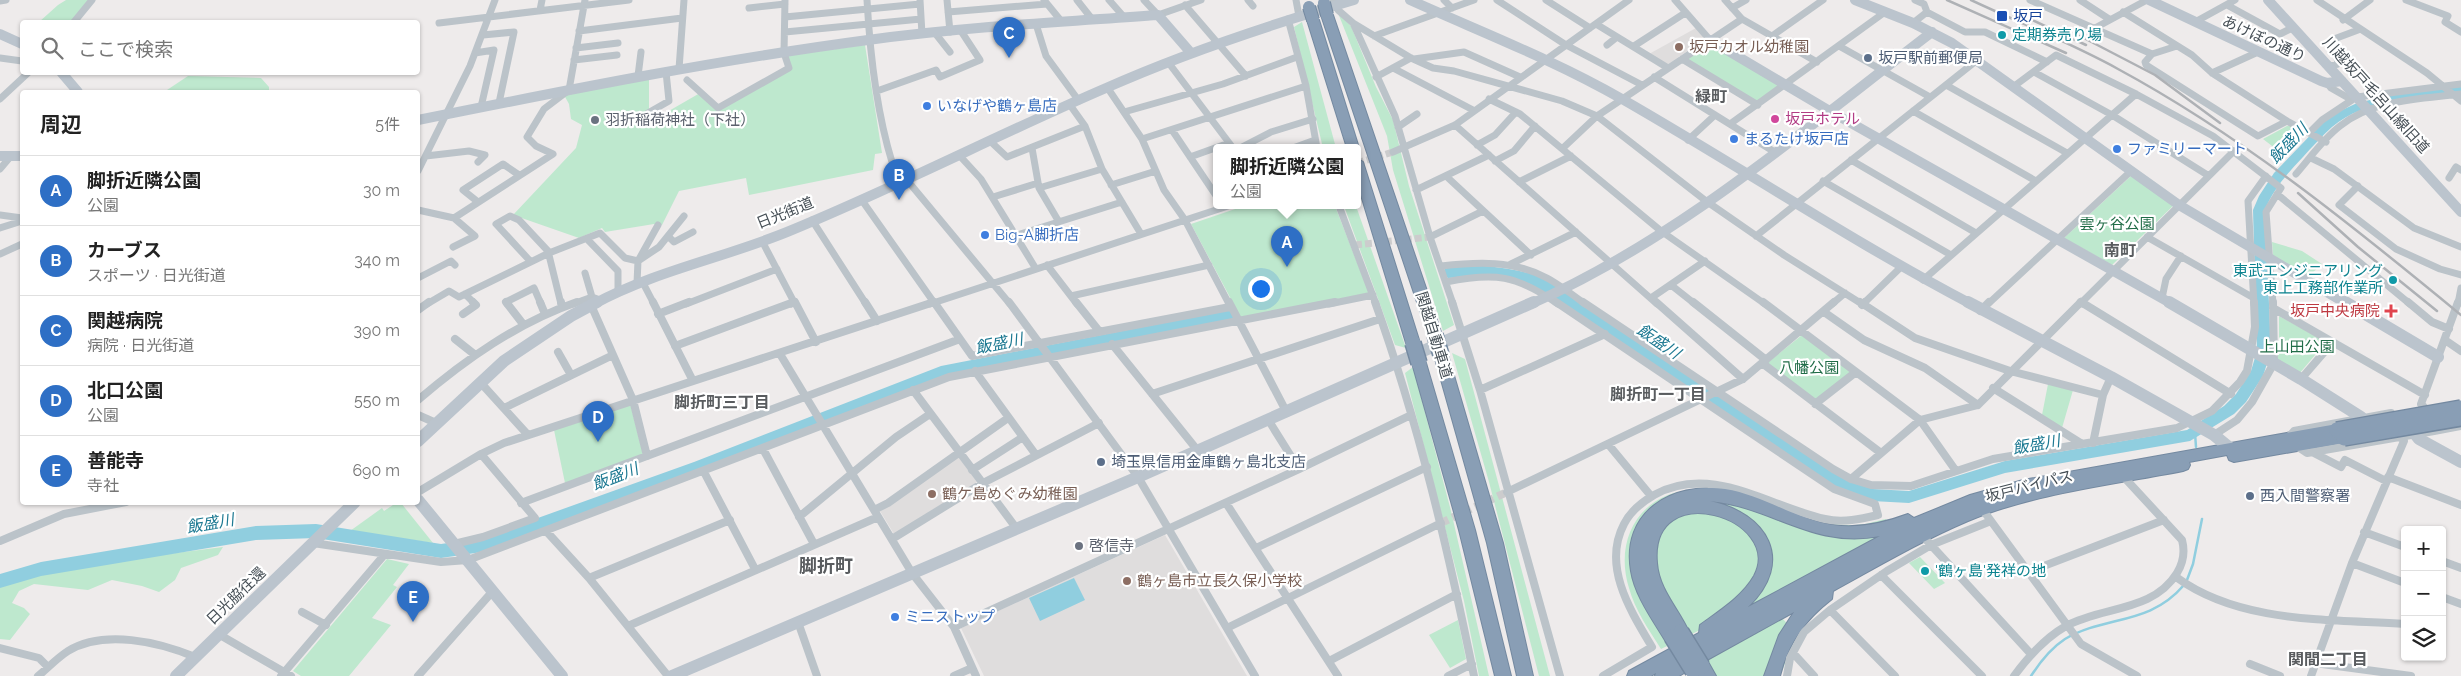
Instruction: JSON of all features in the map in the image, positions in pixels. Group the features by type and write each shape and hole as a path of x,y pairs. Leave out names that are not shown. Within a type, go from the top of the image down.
{"highway":[{"path":"1308,0 1352,144"},
{"name":"関越自動車道","path":"1323,0 1332,7 1435,335 1494,543 1525,676"},
{"name":"関越自動車道","path":"1361,175 1463,512 1494,632 1502,676"},
{"name":"坂戸バイパス","path":"1639,674 1922,535 1983,510 2023,486 2119,472 2235,451 2299,446 2340,434 2461,408"},
{"name":"坂戸バイパス","path":"2340,434 2461,418"},
{"path":"1700,672 1644,587 1637,553 1644,525 1655,512 1672,500 1694,494 1716,494 1741,500 1816,528 1857,533 1892,527 1941,509 1983,510"},
{"path":"1639,674 1734,609 1754,589 1760,580 1766,564 1766,554 1759,538 1746,522 1719,508 1696,505 1676,510 1660,522 1652,539 1649,562 1651,574 1676,634"},
{"name":"坂戸バイパス","path":"1662,676 1922,535"},
{"path":"1772,676 1780,647 1793,626 1821,598 1870,563"}],"street":[{"path":"0,1 6,0"},
{"path":"76,20 92,0"},
{"path":"420,167 449,114 495,0"},
{"path":"540,10 542,0"},
{"path":"439,23 540,10 584,2 629,0"},
{"path":"679,69 684,0"},
{"path":"749,8 792,0"},
{"path":"867,0 869,40 887,151 892,162 994,282 1138,478 1256,676"},
{"path":"947,0 950,32"},
{"path":"1077,0 1092,19"},
{"path":"1109,0 1124,17"},
{"path":"1144,0 1191,52 1288,19 1354,0"},
{"path":"420,120 679,69 869,40 1158,14 1201,0"},
{"path":"1248,0 1253,6"},
{"path":"1296,0 1299,16"},
{"path":"1410,0 1547,59 1622,99 1900,267 2111,377 2212,434 2235,451"},
{"path":"1444,0 1452,8"},
{"path":"1374,36 1474,0"},
{"path":"1497,0 1566,45 1642,85"},
{"path":"1546,0 1634,46 1668,68"},
{"path":"1675,0 1710,40 1828,110 2162,298 2272,362 2361,417"},
{"path":"1725,0 1742,19 1817,62"},
{"path":"1732,8 1746,0"},
{"path":"1772,36 1822,0"},
{"path":"1855,0 1913,23 1952,43 2179,205 2438,356"},
{"path":"1915,0 1924,4 1927,12 1965,32 1985,32 2047,62"},
{"path":"2030,0 2152,54"},
{"path":"2080,0 2108,19"},
{"path":"2095,28 2108,19 2148,0"},
{"name":"あけぼの通り","path":"2148,0 2327,83"},
{"path":"2195,22 2235,0"},
{"name":"川越坂戸毛呂山線旧道","path":"2268,0 2461,212"},
{"path":"2317,0 2358,30 2433,75 2457,95 2461,101"},
{"path":"2343,20 2370,0"},
{"path":"2406,0 2448,16 2445,22 2461,32"},
{"path":"1393,152 1455,125 1473,110 1593,26 1624,1"},
{"path":"454,218 553,154 536,146 527,137 542,108 569,90 584,2"},
{"path":"686,80 718,108 789,68 784,53 785,2"},
{"path":"785,17 920,2 922,34"},
{"path":"948,12 1045,2 1062,22"},
{"path":"2227,5 2280,34 2290,29 2296,30"},
{"path":"1185,6 1246,76"},
{"path":"1332,7 1374,36 1433,68 1454,71 1562,102 1597,116 1706,201 1756,236 1915,338 2010,371 2103,396"},
{"path":"1634,46 1685,12"},
{"path":"1730,124 1884,12"},
{"path":"1913,23 1927,12"},
{"path":"2123,12 2192,55 2212,73 2287,121 2325,142"},
{"path":"579,31 682,18"},
{"path":"785,32 921,19"},
{"path":"1288,19 1306,86 1316,144"},
{"path":"1563,148 1597,116 1742,19"},
{"path":"1353,23 1398,126 1405,148 1430,237 1480,390 1560,676"},
{"path":"1036,24 1039,42 1045,56 1074,103 1102,169 1141,234"},
{"path":"2330,66 2338,64 2334,39 2358,30"},
{"path":"877,90 936,70 940,77 980,60 961,31"},
{"path":"482,35 514,32 499,103"},
{"path":"672,676 1138,478 1396,366 1564,290 1612,264 1706,201 1932,32"},
{"path":"1952,43 1965,32"},
{"path":"0,34 20,43"},
{"path":"935,34 950,52"},
{"path":"1607,45 1617,37"},
{"path":"576,48 618,43"},
{"path":"1839,46 1930,97"},
{"path":"2177,46 2152,54 2146,65 2258,136 2287,121"},
{"path":"475,52 511,48"},
{"path":"481,107 494,50"},
{"path":"638,76 641,52"},
{"name":"日光街道","path":"420,440 480,382 536,338 595,301 639,282 762,241 861,199 1107,87 1191,52"},
{"path":"1376,77 1412,58 1464,52 1520,78"},
{"path":"2212,73 2258,52"},
{"path":"574,60 617,55"},
{"path":"2014,87 2056,55 2136,94 2213,136 2268,178 2278,190 2432,322 2449,330"},
{"path":"1124,112 1246,76 1297,57"},
{"path":"0,58 20,61"},
{"path":"1682,59 1758,105"},
{"path":"1756,236 1976,61"},
{"path":"1168,62 1230,144"},
{"path":"1393,68 1415,82 1442,93 1473,110"},
{"path":"648,113 669,101 666,72"},
{"path":"2034,72 2112,115 2209,176"},
{"path":"0,99 26,75"},
{"path":"64,75 76,90"},
{"path":"1654,77 1773,151"},
{"path":"2327,83 2342,81"},
{"path":"2309,134 2322,120 2352,100 2331,88 2327,83"},
{"path":"2358,98 2461,84"},
{"path":"1946,85 2067,153"},
{"path":"1142,139 1306,86"},
{"path":"1107,87 1142,139 1164,190 1185,220 1287,413"},
{"path":"1923,280 2136,94"},
{"path":"2296,174 2341,126 2369,110 2400,102 2457,95"},
{"path":"1489,99 1516,112 1535,126 1661,231 1801,331 1920,420 1956,471"},
{"path":"1913,111 2036,181"},
{"path":"1477,145 1495,135 1516,112"},
{"path":"1398,126 1417,114"},
{"path":"1688,140 1715,115"},
{"path":"1248,144 1271,132 1313,119"},
{"path":"1455,125 1742,379"},
{"path":"990,141 1007,157 1085,126"},
{"path":"1495,161 1514,151 1535,126"},
{"path":"1172,130 1213,191"},
{"path":"1304,144 1315,140"},
{"path":"1032,148 1039,186 1059,222"},
{"path":"426,156 469,151 486,155 478,162"},
{"path":"1190,157 1213,151"},
{"path":"1851,479 1920,420 1978,405 2040,341 2234,151"},
{"path":"959,155 981,179 1036,269"},
{"path":"1416,190 1489,155"},
{"path":"0,156 20,156"},
{"path":"0,169 11,156"},
{"path":"1519,182 1572,156"},
{"path":"2311,158 2334,169 2414,228 2461,247"},
{"path":"1851,160 1976,233"},
{"path":"478,202 463,190 503,164 519,175"},
{"path":"2449,178 2456,167 2461,170"},
{"path":"993,197 1102,169"},
{"path":"1111,185 1156,171"},
{"path":"1980,310 2131,171"},
{"path":"1446,176 1531,254"},
{"path":"1441,266 1479,262 1511,264 1547,278 1832,469 1851,479 1871,485 1911,486 2001,458 2194,424 2212,411 2231,394 2246,371 2254,352 2255,327 2248,201 2268,178"},
{"path":"1824,181 1951,256"},
{"path":"2358,186 2339,204 2396,249 2440,269 2461,275"},
{"path":"2212,434 2237,420 2252,402 2272,362 2273,308 2266,212 2278,190"},
{"path":"861,199 935,301 972,356 1230,307"},
{"path":"1016,236 1122,202"},
{"path":"420,491 481,454 528,435 693,380 780,354 1216,209"},
{"path":"1340,209 1373,295 1427,467 1474,676"},
{"path":"420,210 454,218 475,236 453,247"},
{"path":"1430,237 1483,211"},
{"path":"0,215 20,220"},
{"path":"531,262 496,224 510,216 519,220 549,253 562,307"},
{"path":"420,309 444,292 449,291 459,298 549,253 600,233 625,258 638,261 659,248 684,216"},
{"path":"812,220 876,322"},
{"path":"0,228 20,221"},
{"path":"658,225 638,261 639,282 693,380"},
{"path":"669,237 674,242 693,232"},
{"path":"1511,264 1576,232"},
{"path":"2147,237 2252,297"},
{"path":"587,239 618,271 618,291"},
{"path":"762,241 816,342"},
{"path":"0,254 20,245"},
{"path":"2162,298 2166,279 2181,256"},
{"path":"420,277 451,261 455,265"},
{"path":"1651,298 1705,262"},
{"path":"1048,265 1099,332"},
{"path":"1071,296 1209,265"},
{"path":"1862,305 1900,267"},
{"path":"658,314 777,269"},
{"path":"585,273 613,355 633,400 647,456"},
{"path":"1446,282 1476,276 1502,277 1527,284 1605,334 1834,489 1875,504 1878,515 1852,520 1828,520 1785,506 1748,490 1707,482 1688,484 1651,496 1634,510 1625,522 1617,541 1616,563 1623,591 1637,622 1652,647 1603,676"},
{"path":"1671,285 1815,404 1881,453"},
{"path":"523,324 506,302 534,288 545,314"},
{"path":"2425,408 2421,404 2449,330 2461,288"},
{"path":"1507,492 1699,398 1742,379 1845,293"},
{"path":"463,314 476,305 465,294"},
{"path":"315,541 441,562 468,560 547,532 913,390 975,370 1373,295"},
{"path":"420,398 474,354 523,324 562,307 595,301"},
{"path":"675,346 795,302"},
{"path":"2080,302 2231,394"},
{"path":"2273,308 2425,396"},
{"path":"1824,312 1864,340 1925,368 1978,405"},
{"path":"1152,394 1380,319"},
{"path":"1480,390 1605,334"},
{"path":"456,339 474,354"},
{"path":"521,503 960,339"},
{"path":"2445,340 2461,351"},
{"path":"2302,380 2333,342"},
{"path":"1112,344 1198,452"},
{"path":"558,352 572,375"},
{"path":"780,354 912,573 954,627 974,672 954,676"},
{"path":"504,408 613,355"},
{"path":"975,370 1036,455"},
{"path":"1815,404 1856,372"},
{"path":"2093,443 2103,396 2111,377"},
{"path":"480,382 528,435"},
{"path":"1993,388 2082,444"},
{"path":"913,390 1017,529"},
{"path":"2461,401 2415,410 2361,417 2294,431 2299,446 2341,467 2345,460 2387,479 2461,504"},
{"path":"2415,410 2434,431"},
{"path":"799,517 825,498 908,426 930,414"},
{"path":"954,627 1226,503 1411,415"},
{"path":"420,416 436,423"},
{"path":"628,626 755,568 814,544 876,513 958,451 1008,418"},
{"path":"1269,421 1299,469"},
{"path":"892,539 983,483 1099,423"},
{"path":"2299,446 2400,437 2461,426"},
{"path":"2415,434 2419,439 2461,462"},
{"path":"972,470 1023,437"},
{"path":"2311,676 2364,532 2404,441 2400,437"},
{"path":"1608,444 1651,496"},
{"path":"763,449 814,544"},
{"path":"454,544 483,537 535,518 481,454"},
{"path":"1256,548 1427,467"},
{"path":"704,472 755,568"},
{"path":"2014,676 2030,654 2067,625 2160,594 2176,578 2185,549 2182,540 2119,472"},
{"path":"420,502 562,676"},
{"path":"1226,503 1338,676"},
{"path":"0,540 64,514 110,505"},
{"path":"315,541 352,505"},
{"path":"1983,510 2081,644 2137,676"},
{"path":"589,578 730,520"},
{"path":"2028,572 2164,520"},
{"path":"1228,628 1441,523"},
{"path":"547,532 589,578 668,676"},
{"path":"2364,532 2401,546"},
{"path":"1787,676 1793,653 1804,632 1830,610 1881,575 1922,535 2030,654"},
{"name":"日光脇往還","path":"176,676 315,541"},
{"path":"220,635 286,675 385,554"},
{"path":"2446,562 2461,568"},
{"path":"2352,563 2401,581"},
{"path":"1881,575 1982,676"},
{"path":"2176,578 2202,594 2245,608 2332,620 2401,624"},
{"path":"418,676 492,592"},
{"path":"1329,662 1457,594"},
{"path":"2446,598 2461,604"},
{"path":"1830,610 1895,676"},
{"path":"302,612 326,625"},
{"path":"798,622 817,676"},
{"path":"38,676 77,646 94,640 141,641 171,647 196,657"},
{"path":"0,648 38,658 48,667"},
{"path":"1793,653 1814,676"},
{"path":"2316,661 2322,664 2411,676"},
{"path":"1448,676 1472,664"},
{"path":"2250,664 2280,676"}],"shaded area":[{"name":"坂戸カオル幼稚園","path":"1696,28 1705,39 1667,65 1649,54"},
{"name":"鶴ケ島めぐみ幼稚園","path":"958,456 977,482 894,534 880,511"},
{"name":"鶴ヶ島市立長久保小学校","path":"1165,535 1247,676 984,676 961,628"}],"green space":[{"path":"66,0 90,0 74,20 41,20"},
{"path":"1338,13 1351,26 1376,87 1393,120 1409,186 1454,325 1443,331 1393,170 1387,136"},
{"path":"1302,22 1335,144 1322,144 1294,27"},
{"path":"1710,43 1781,84 1757,102 1686,60"},
{"path":"865,45 882,153 875,154 873,170 749,195 746,178 679,191 662,225 654,224 605,232 602,228 579,238 513,215 576,148 582,125 571,119 569,104 564,95 649,77 649,109 641,127 700,93 718,108 789,69 784,56"},
{"path":"188,76 261,78 269,87 269,90 167,90"},
{"path":"2287,126 2291,126 2304,135 2285,156 2263,139"},
{"name":"雲ヶ谷公園","path":"2132,175 2175,204 2112,265 2064,238"},
{"path":"1235,209 1336,209 1369,293 1241,318 1191,224"},
{"path":"1345,209 1357,209 1406,348 1395,345"},
{"path":"2272,242 2302,251 2322,264 2308,277 2273,256"},
{"name":"上山田公園","path":"2279,316 2326,342 2299,374 2277,361"},
{"name":"八幡公園","path":"1802,335 1852,372 1815,401 1766,364"},
{"path":"1452,353 1465,359 1550,676 1539,676 1489,482"},
{"path":"1413,367 1451,511 1489,676 1479,676 1464,601 1405,373"},
{"path":"2048,384 2073,390 2062,428 2042,415"},
{"path":"630,403 643,454 565,483 554,430"},
{"path":"1710,488 1800,518 1818,522 1855,525 1886,519 1891,534 1753,606 1746,606 1735,601 1698,631 1661,649 1639,612 1629,588 1625,560 1626,546 1636,521 1655,502 1678,492"},
{"path":"393,505 403,505 433,543 350,531 382,508 384,511"},
{"path":"223,547 218,555 181,568 175,580 159,592 142,586 112,580 88,590 34,584 19,591 12,603 24,608 30,614 10,640 0,639 0,585 10,580 104,562"},
{"path":"1920,557 1945,583 1934,589 1909,563"},
{"path":"387,559 409,564 393,585 397,587 372,618 391,625 349,676 301,676 293,671"},
{"path":"1781,617 1797,634 1780,676 1715,676 1705,658"},
{"path":"1458,620 1466,659 1450,668 1429,635"}],"water":[{"path":"1074,578 1085,600 1040,621 1029,598"}],"waterway":[{"name":"飯盛川","path":"1448,273 1502,272 1513,273 1535,280 1841,483 1872,495 1909,497 2005,467 2190,435 2229,410 2241,398 2258,372 2264,351 2259,210 2270,188 2289,164 2329,123 2344,114 2360,107 2392,98 2461,89"},
{"name":"飯盛川","path":"0,581 41,569 256,533 316,531 441,551 482,545 514,535 699,466 941,372 963,366 1230,315"},
{"path":"2195,433 2196,447"},
{"path":"2187,580 2193,564 2202,519"},
{"path":"2031,676 2046,656 2065,639 2080,631 2142,614 2171,598 2184,585"}],"tunnel":[{"path":"1361,162 1393,152"},
{"path":"1355,245 1430,237"},
{"path":"1441,523 1507,492"}],"railway":[{"path":"1947,0 2066,53"},
{"path":"1971,0 2118,69 2209,123 2296,184 2461,315"},
{"path":"2030,19 2086,45"},
{"path":"2080,36 2155,75 2220,123"},
{"path":"2298,193 2358,247 2437,311"}],"place":[{"name":"坂戸","path":"2002,16"},
{"name":"定期券売り場","path":"2002,35"},
{"name":"坂戸カオル幼稚園","path":"1679,47"},
{"name":"関越病院","path":"1009,58"},
{"name":"坂戸駅前郵便局","path":"1868,58"},
{"name":"いなげや鶴ヶ島店","path":"927,106"},
{"name":"坂戸ホテル","path":"1775,119"},
{"name":"羽折稲荷神社（下社）","path":"595,120"},
{"name":"まるたけ坂戸店","path":"1734,139"},
{"name":"ファミリーマート","path":"2117,149"},
{"name":"カーブス","path":"899,200"},
{"name":"Big-A脚折店","path":"985,235"},
{"name":"脚折近隣公園","path":"1287,267"},
{"name":"東武エンジニアリング 東上工務部作業所","path":"2393,280"},
{"name":"坂戸中央病院","path":"2391,311"},
{"name":"北口公園","path":"598,442"},
{"name":"埼玉県信用金庫鶴ヶ島北支店","path":"1101,462"},
{"name":"鶴ケ島めぐみ幼稚園","path":"932,494"},
{"name":"西入間警察署","path":"2250,496"},
{"name":"啓信寺","path":"1079,546"},
{"name":"'鶴ヶ島'発祥の地","path":"1925,571"},
{"name":"鶴ヶ島市立長久保小学校","path":"1127,581"},
{"name":"ミニストップ","path":"895,617"},
{"name":"善能寺","path":"413,622"}],"district":[{"name":"緑町","path":"1711,96"},
{"name":"南町","path":"2120,250"},
{"name":"脚折町一丁目","path":"1658,394"},
{"name":"脚折町三丁目","path":"722,402"},
{"name":"脚折町","path":"826,566"},
{"name":"関間二丁目","path":"2328,659"}]}
